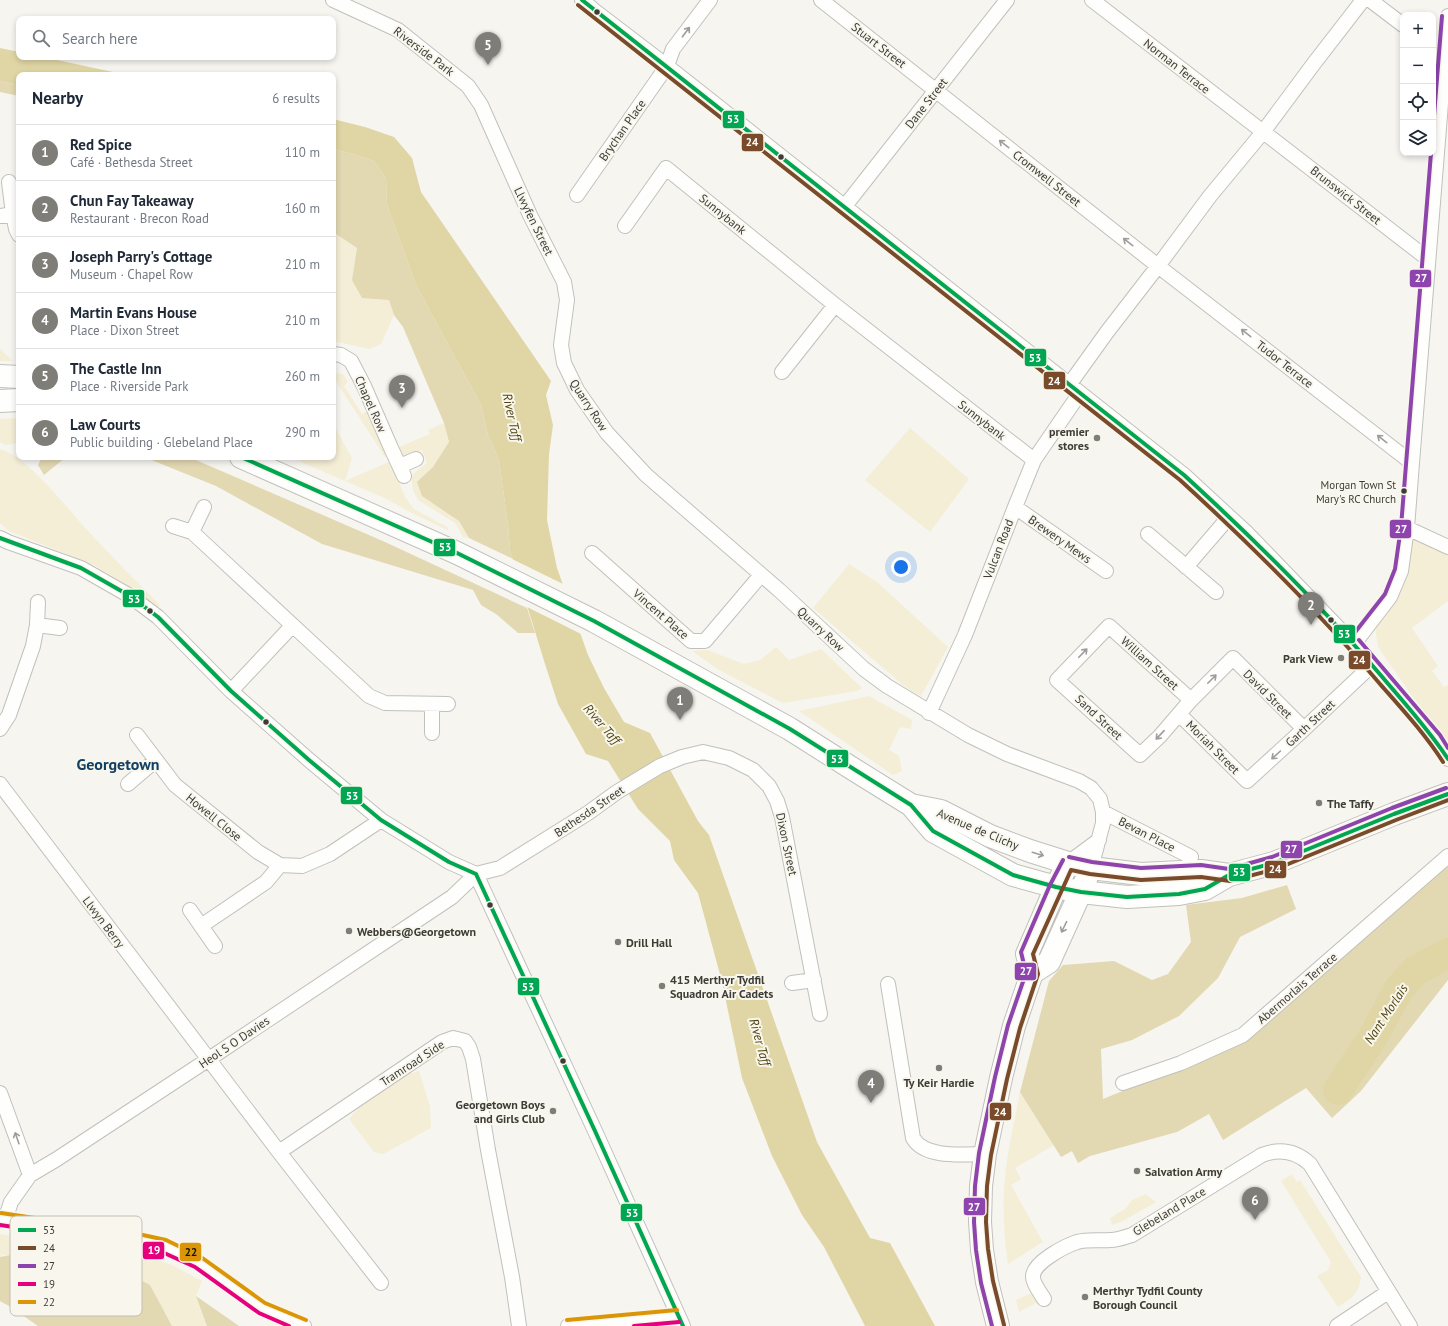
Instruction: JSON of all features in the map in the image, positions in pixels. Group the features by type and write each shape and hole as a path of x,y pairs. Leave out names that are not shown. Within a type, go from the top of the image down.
{"main road":[{"path":"0,376 16,377"},
{"path":"0,401 16,400"},
{"name":"Avenue de Clichy","path":"248,460 457,553 594,621 790,730 911,805 933,830 1013,875 1056,887 1081,892"},
{"path":"1081,892 1127,897 1178,894 1205,889 1229,875 1274,862 1448,794"},
{"name":"Avenue de Clichy","path":"911,805 940,811 990,836 1030,851 1090,868"},
{"path":"998,1326 987,1282 980,1229 985,1154 1014,1026 1032,973 1027,954 1068,863"},
{"path":"1032,973 1048,962 1081,892 1090,868 1141,874 1201,871 1229,875"}],"street":[{"name":"Riverside Park","path":"334,0 398,30 468,86"},
{"path":"582,0 594,12 667,66 1184,475 1248,534 1354,644 1435,739 1448,758"},
{"name":"Brychan Place","path":"577,195 667,66 673,49 710,0"},
{"name":"Stuart Street","path":"821,0 936,90"},
{"name":"Dane Street","path":"845,206 1008,0"},
{"name":"Norman Terrace","path":"1092,0 1263,132"},
{"name":"Vulcan Road","path":"929,713 965,635 1034,460 1107,332 1210,196 1263,132 1363,0"},
{"path":"1370,0 1400,23"},
{"path":"1354,644 1390,597 1401,571 1407,528 1428,259 1438,52 1448,16"},
{"name":"Llwyfen Street","path":"468,86 481,105 530,215 564,282 567,300 561,345 564,363"},
{"name":"Cromwell Street","path":"936,90 1158,266"},
{"name":"Brunswick Street","path":"1263,132 1428,259"},
{"name":"Sunnybank","path":"625,226 666,168 835,305 1034,460"},
{"path":"9,182 6,215 16,229"},
{"name":"Tudor Terrace","path":"1158,266 1412,463"},
{"path":"782,372 835,305"},
{"name":"Chapel Row","path":"336,354 341,355 351,361 364,386 402,471 416,459"},
{"name":"Quarry Row","path":"564,363 577,390 607,433 646,475 779,590 864,669 929,713 968,735 1007,754 1078,781 1090,788 1100,799 1103,812 1103,823 1090,868"},
{"path":"192,532 204,507"},
{"name":"Brewery Mews","path":"1015,507 1106,571"},
{"path":"1186,567 1229,517"},
{"path":"173,526 192,532 369,696 385,703 448,704"},
{"path":"1407,528 1448,547"},
{"path":"1148,534 1216,592"},
{"path":"0,538 81,568 130,596 158,617 231,691 309,760 381,820 449,862 476,874 681,1321 568,1326"},
{"name":"Vincent Place","path":"592,553 691,641 705,641 761,575"},
{"path":"0,729 9,715 33,646 37,625 38,602"},
{"path":"37,625 60,628"},
{"path":"231,691 292,626"},
{"name":"Sand Street","path":"1109,626 1057,680 1140,755 1160,736 1179,714"},
{"name":"William Street","path":"1109,626 1191,700"},
{"name":"David Street","path":"1191,700 1232,658 1304,730"},
{"name":"Garth Street","path":"1247,781 1304,730 1372,665"},
{"path":"1179,714 1191,700"},
{"path":"432,704 432,733"},
{"name":"Moriah Street","path":"1179,714 1247,781"},
{"name":"Howell Close","path":"137,735 175,785 258,852 280,865 302,866 323,857 381,820"},
{"name":"Bethesda Street","path":"476,874 500,868 660,766 703,752"},
{"name":"Dixon Street","path":"703,752 729,758 753,770 769,786 777,801 782,817 820,1014"},
{"path":"128,784 156,760"},
{"name":"Llwyn Berry","path":"0,784 279,1152 381,1283"},
{"name":"Bevan Place","path":"1103,812 1191,857"},
{"path":"1068,863 1099,840"},
{"name":"Abermorlais Terrace","path":"1123,1083 1181,1064 1243,1035 1448,856"},
{"path":"201,926 266,882 280,865"},
{"name":"Heol S O Davies","path":"2,1219 11,1202 30,1175 57,1159 209,1059 452,897 476,874"},
{"path":"190,910 215,946"},
{"path":"792,983 814,980"},
{"path":"888,984 913,1138 917,1144 925,1149 941,1153 985,1154"},
{"name":"Tramroad Side","path":"279,1152 442,1042 453,1038 465,1041 469,1047 473,1059 488,1150 512,1277 519,1326"},
{"path":"0,1093 30,1175"},
{"name":"Glebeland Place","path":"1044,1299 1033,1281 1032,1275 1034,1269 1044,1260 1069,1245 1078,1242 1112,1240 1132,1235 1262,1155 1275,1151 1295,1153 1303,1157 1310,1164 1410,1326"},
{"path":"142,1241 164,1246 198,1262 262,1308 304,1326"},
{"path":"1337,1326 1388,1292"}],"shaded area":[{"path":"0,81 16,84 16,95 0,92"},
{"path":"336,150 374,161 386,178 387,205 417,287 481,405 488,435 499,460 510,550 513,559 469,538 459,521 422,496 417,482 433,467 449,442 444,423 403,327 394,315 389,300 362,298 352,280 357,248 336,234"},
{"path":"336,234 357,248 352,280 389,300 394,315 381,344 370,349 336,342"},
{"path":"0,349 13,361 0,361"},
{"path":"336,373 343,374 348,382 344,386 362,414 369,410 389,456 385,457 336,382"},
{"path":"16,418 16,443 7,445 0,442 0,419"},
{"path":"444,423 449,443 433,467 418,483 459,521 469,538 463,537 455,523 418,500 413,490 411,477 427,463 422,450 401,458 397,448 430,434 428,430"},
{"path":"910,428 969,479 930,532 865,480"},
{"path":"336,429 352,458 345,481 299,460 336,460"},
{"path":"0,449 16,457 16,460 23,462 48,485 80,522 160,605 158,607 135,590 94,565 9,531 0,523"},
{"path":"40,460 62,460 44,475 38,465"},
{"path":"151,460 196,460 385,542 527,608 535,633 518,633 496,614 481,605 473,590 322,544 216,486"},
{"path":"391,461 405,497 414,509 447,527 449,531 387,499 345,481"},
{"path":"1410,537 1445,550 1448,556 1448,601 1412,628 1438,666 1432,671 1444,687 1448,685 1448,741 1438,733 1378,647 1375,627"},
{"path":"849,564 877,582 948,647 921,696 902,684 813,608"},
{"path":"776,647 789,660 821,649 862,688 857,691 783,703 719,670 692,651 707,650 744,664 760,660"},
{"path":"869,696 912,720 911,729 900,727 889,750 899,756 902,771 893,775 799,711"},
{"path":"1448,867 1448,980 1361,1091 1332,1118 1306,1088 1223,1140 1209,1114 1177,1132 1090,1156 1078,1163 1072,1151 1061,1157 1020,1092 1049,981 1063,965 1114,961 1152,980 1168,974 1191,942 1186,905 1242,898 1287,885 1296,909 1240,937 1218,978 1179,1016 1132,1040 1101,1049 1103,1099 1237,1044 1443,868"},
{"path":"419,1071 430,1106 431,1128 383,1154 374,1152 349,1119 360,1106 408,1074"},
{"path":"1020,1092 1054,1145 1015,1168 1021,1179 1011,1185 1043,1242 1008,1264 1005,1240 1004,1192 1009,1149"},
{"path":"1292,1174 1297,1182 1300,1180 1361,1277 1357,1292 1338,1307 1317,1276 1328,1270 1331,1262 1281,1181"},
{"path":"1146,1194 1156,1202 1123,1221 1112,1225 1110,1218 1125,1209 1132,1200"},
{"path":"0,1234 10,1235 10,1256 3,1255 0,1257"},
{"path":"142,1254 174,1266 202,1281 196,1296 207,1326 172,1326 150,1285 142,1283"},
{"path":"10,1255 10,1307 0,1301 0,1257"},
{"path":"142,1281 150,1285 172,1326 38,1326 24,1316 142,1316"},
{"path":"1033,1292 1038,1302 1019,1312 1016,1300"},
{"path":"196,1296 239,1326 207,1326"}],"water":[{"path":"0,48 16,51 16,60 57,60 113,72 16,72 16,84 0,81"},
{"name":"River Taff","path":"336,120 365,127 394,137 412,158 421,192 551,381 546,395 553,425 549,454 547,520 557,568 588,655 604,688 624,722 650,733 698,821 709,835 817,1142 870,1238 890,1243 935,1326 865,1326 824,1247 802,1215 772,1156 742,1078 722,982 698,893 674,860 670,841 638,809 608,761 586,754 558,704 510,550 499,460 488,435 481,405 417,287 387,205 386,178 374,161 336,150"}],"pier":[{"path":"510,558 565,585 583,635 525,606"}],"waterway":[{"name":"Nant Morlais","path":"1338,1090 1373,1037 1399,989 1415,971 1448,953"}],"transit line":[{"name":"53","path":"582,0 1184,475 1262,548 1312,599 1417,718 1448,759"},
{"name":"24","path":"578,5 1180,480 1258,553 1308,604 1413,722 1443,762"},
{"name":"27","path":"1434,120 1442,16"},
{"name":"27","path":"1349,640 1385,594 1395,569 1401,527 1431,156"},
{"name":"53","path":"248,460 457,553 594,621 790,729 911,805 933,831 1013,875 1056,887 1081,892 1127,897 1179,894 1205,889 1229,875 1274,863 1394,814 1448,794"},
{"name":"53","path":"0,538 81,568 130,596 158,617 231,691 309,760 381,820 449,862 476,874"},
{"name":"27","path":"1359,640 1440,735 1448,748"},
{"name":"27","path":"1069,857 1092,862 1141,868 1201,865 1229,869 1272,857 1392,808 1446,788"},
{"name":"24","path":"1004,1325 993,1281 988,1249 986,1222 987,1186 991,1155 1007,1079 1020,1028 1038,974 1033,954 1071,870 1090,874 1141,880 1201,877 1230,881 1276,869 1448,800"},
{"name":"27","path":"992,1326 981,1283 976,1250 974,1222 975,1186 979,1153 1008,1025 1026,973 1021,952 1050,885 1063,860"},
{"name":"53","path":"476,874 683,1326"},
{"name":"22","path":"1,1213 21,1216"},
{"name":"19","path":"0,1225 10,1226"},
{"name":"22","path":"142,1235 166,1240 201,1257 265,1303 306,1320"},
{"name":"19","path":"142,1247 162,1252 195,1267 259,1313 289,1326"},
{"name":"22","path":"567,1320 677,1310"},
{"name":"19","path":"634,1326 679,1322"}],"place":[{"name":"The Castle Inn","path":"488,65"},
{"name":"Joseph Parry's Cottage","path":"402,408"},
{"name":"premier stores","path":"1097,438"},
{"name":"Morgan Town St Mary's RC Church","path":"1404,491"},
{"name":"Chun Fay Takeaway","path":"1311,625"},
{"name":"Park View","path":"1341,658"},
{"name":"Red Spice","path":"680,720"},
{"name":"The Taffy","path":"1319,803"},
{"name":"Webbers@Georgetown","path":"349,931"},
{"name":"Drill Hall","path":"618,942"},
{"name":"415 Merthyr Tydfil Squadron Air Cadets","path":"662,986"},
{"name":"Ty Keir Hardie","path":"939,1068"},
{"name":"Martin Evans House","path":"871,1103"},
{"name":"Georgetown Boys and Girls Club","path":"553,1111"},
{"name":"Salvation Army","path":"1137,1171"},
{"name":"Law Courts","path":"1255,1220"},
{"name":"Merthyr Tydfil County Borough Council","path":"1085,1297"}],"district":[{"name":"Georgetown","path":"118,764"}]}
